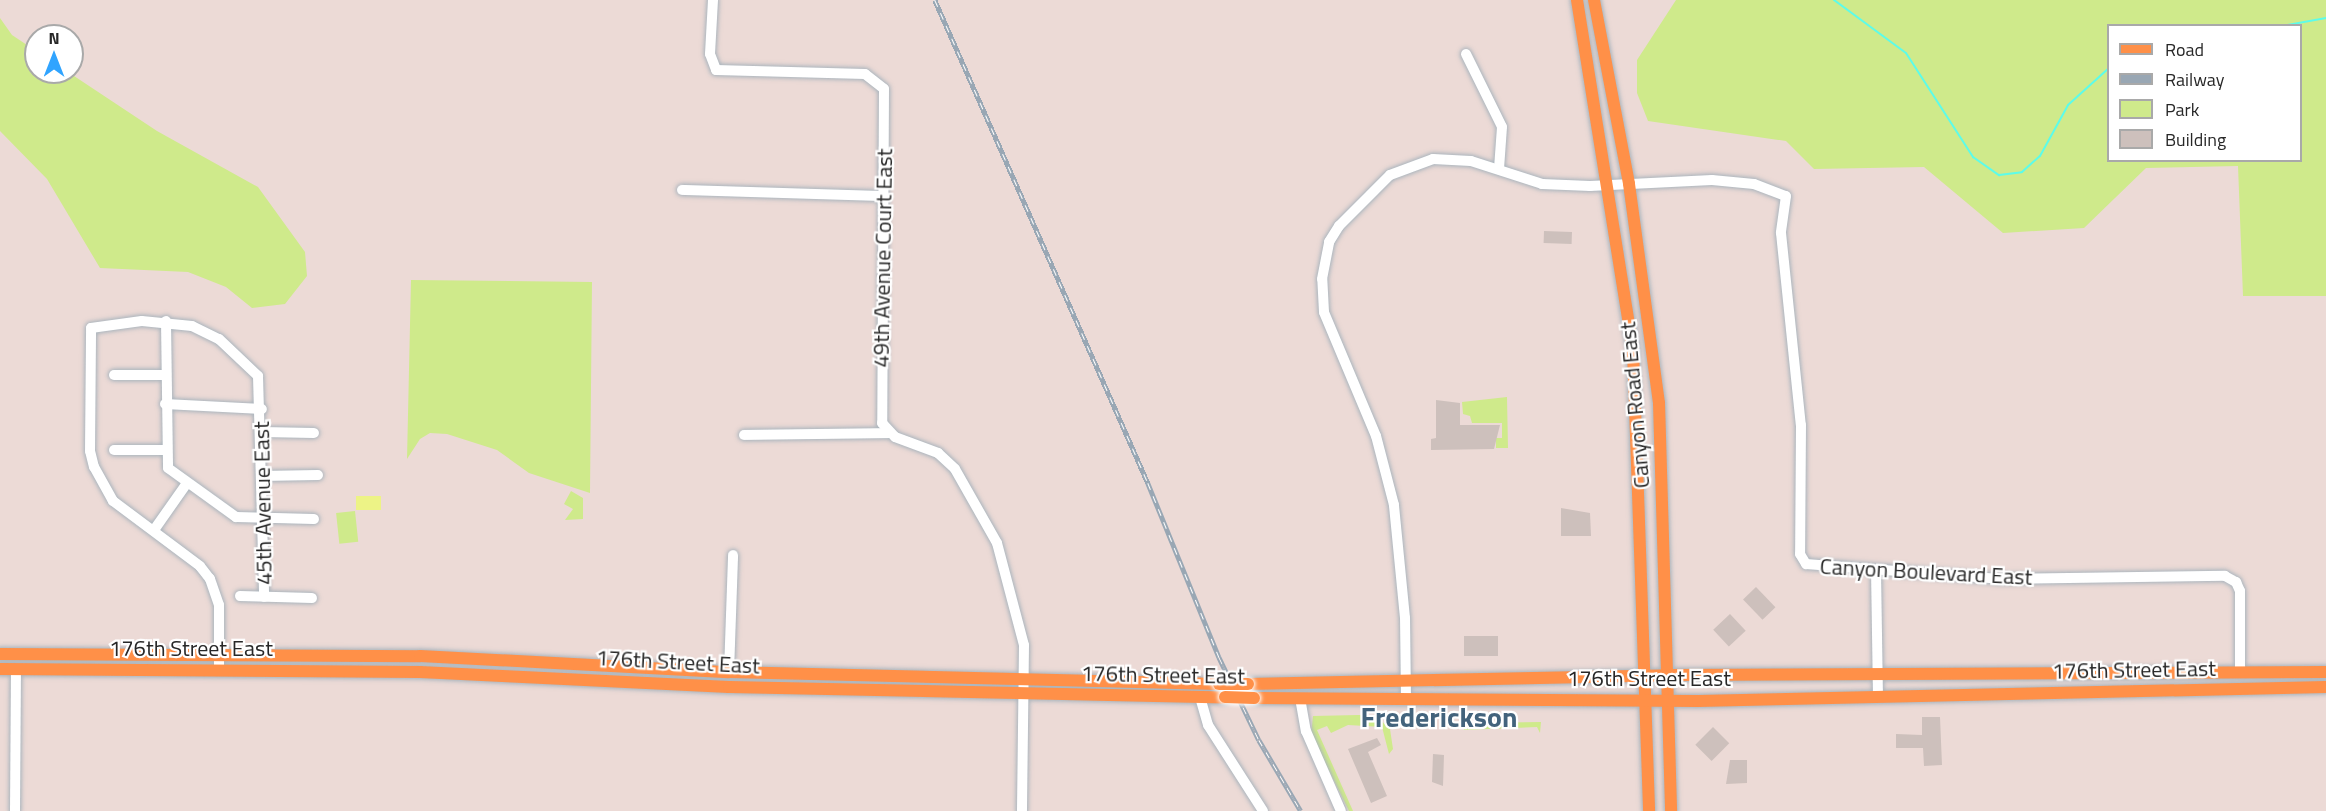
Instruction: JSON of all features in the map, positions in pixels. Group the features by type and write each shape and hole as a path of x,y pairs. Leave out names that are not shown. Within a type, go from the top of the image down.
{"main road":[{"name":"Canyon Road East","path":"1577,0 1633,350 1649,811"},
{"name":"Canyon Road East","path":"1593,0 1629,184 1659,403 1670,675 1671,811"},
{"name":"176th Street East","path":"0,654 420,657 1254,698 1670,701 2326,687"},
{"name":"176th Street East","path":"0,669 219,670 613,679 729,687 1024,688 1645,675 1877,677 2326,672"},
{"path":"613,679 617,673 693,675 711,671"},
{"path":"2231,688 2243,682 2286,680 2299,672"}],"street":[{"name":"49th Avenue Court East","path":"713,0 714,68 729,74 856,73 879,82 886,98 880,388 882,423 890,433"},
{"path":"1466,54 1502,127 1499,169"},
{"path":"1406,698 1406,618 1394,505 1376,436 1330,329 1322,293 1329,242 1364,199 1390,175 1433,159 1471,161 1542,184 1629,184"},
{"name":"Canyon Boulevard East","path":"1629,184 1712,180 1754,184 1786,196 1781,233 1801,425 1800,554 1814,568 2000,579 2220,575 2236,582 2240,673"},
{"path":"682,190 884,196"},
{"path":"1355,190 1364,199"},
{"path":"219,670 219,605 210,579 154,530 113,501 94,467 90,451 91,328 166,321 165,450 168,468 229,514 263,518 314,519"},
{"name":"45th Avenue East","path":"166,321 206,332 253,369 262,386 261,476 264,597"},
{"path":"114,375 165,375"},
{"path":"165,404 262,409"},
{"path":"262,432 314,433"},
{"path":"744,435 890,433 944,457 982,510 1011,588 1024,645 1022,811"},
{"path":"114,450 165,450"},
{"path":"261,476 318,475"},
{"path":"154,530 187,483"},
{"path":"729,672 733,555"},
{"path":"1876,570 1878,696"},
{"path":"240,596 312,598"},
{"path":"15,811 16,669"},
{"path":"1200,697 1208,725 1263,811"},
{"path":"1300,698 1306,731 1341,811"}],"green space":[{"path":"1676,0 2326,0 2326,296 2243,296 2238,166 2146,168 2084,228 2003,233 1924,167 1814,169 1786,141 1648,121 1637,93 1637,60"},
{"path":"0,18 12,35 24,43 24,84 84,83 157,131 258,187 305,252 307,276 285,304 252,308 226,287 188,272 100,268 47,179 0,131"},
{"path":"411,280 592,282 590,493 529,473 497,450 447,434 430,433 420,439 407,459"},
{"path":"1507,397 1508,448 1496,448 1496,438 1502,438 1502,423 1472,423 1470,416 1463,414 1462,402"},
{"path":"571,491 583,498 583,519 565,520 573,509 564,504"},
{"path":"356,496 381,496 381,510 356,510"},
{"path":"355,511 358,542 339,544 336,513"},
{"path":"1375,715 1390,729 1393,749 1389,754 1397,785 1382,727 1348,725 1331,733 1327,726 1317,730 1353,811 1349,811 1311,734 1313,716"},
{"path":"1541,722 1540,733 1537,727 1464,730 1464,723"}],"building":[{"path":"1544,231 1572,232 1572,244 1544,243"},
{"path":"1436,400 1460,403 1460,425 1500,425 1494,449 1431,450 1431,439 1436,438"},
{"path":"1561,508 1590,513 1591,536 1561,536"},
{"path":"1756,587 1775,607 1763,620 1743,600"},
{"path":"1730,614 1746,631 1729,647 1713,630"},
{"path":"1464,636 1498,636 1498,656 1464,656"},
{"path":"1922,717 1940,717 1942,765 1924,766 1923,748 1896,748 1896,734 1922,735"},
{"path":"1713,727 1729,743 1712,761 1695,745"},
{"path":"1377,738 1381,745 1368,752 1387,796 1371,803 1348,749"},
{"path":"1433,754 1444,755 1443,786 1432,782"},
{"path":"1730,760 1747,760 1747,783 1726,784"}],"waterway":[{"path":"1834,0 1906,53 1973,157 1999,175 2022,172 2040,156 2068,105 2107,70"},
{"path":"2293,24 2326,18"}],"railway":[{"path":"935,0 1148,483 1219,657 1259,740 1301,811"}],"district":[{"name":"Frederickson","path":"1439,717"}]}
